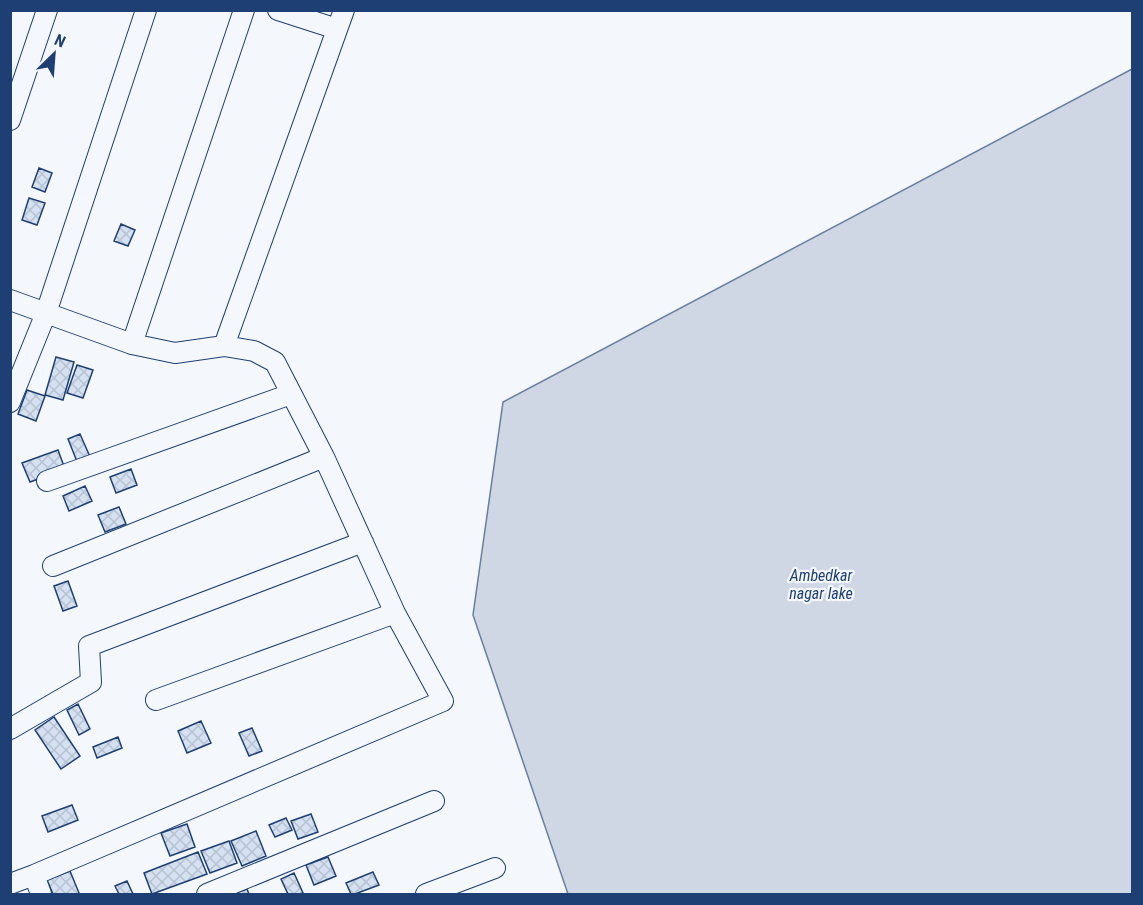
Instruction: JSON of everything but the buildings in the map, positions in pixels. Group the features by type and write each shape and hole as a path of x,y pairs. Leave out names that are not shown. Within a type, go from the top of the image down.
{"street":[{"path":"10,120 47,10"},
{"path":"10,402 46,313 146,10"},
{"path":"132,344 244,10"},
{"path":"224,346 340,20 278,10"},
{"path":"10,300 132,344 175,353 224,346 254,351 274,362 324,457 395,613 443,701 10,884"},
{"path":"46,480 291,394"},
{"path":"53,566 324,457"},
{"path":"10,729 91,682 89,646 363,542"},
{"path":"156,700 395,613"},
{"path":"207,894 434,801"},
{"path":"426,894 495,868"},
{"path":"34,875 41,894"}],"water":[{"name":"Ambedkar nagar lake","path":"1132,69 1132,894 568,894 473,615 503,402"}]}
